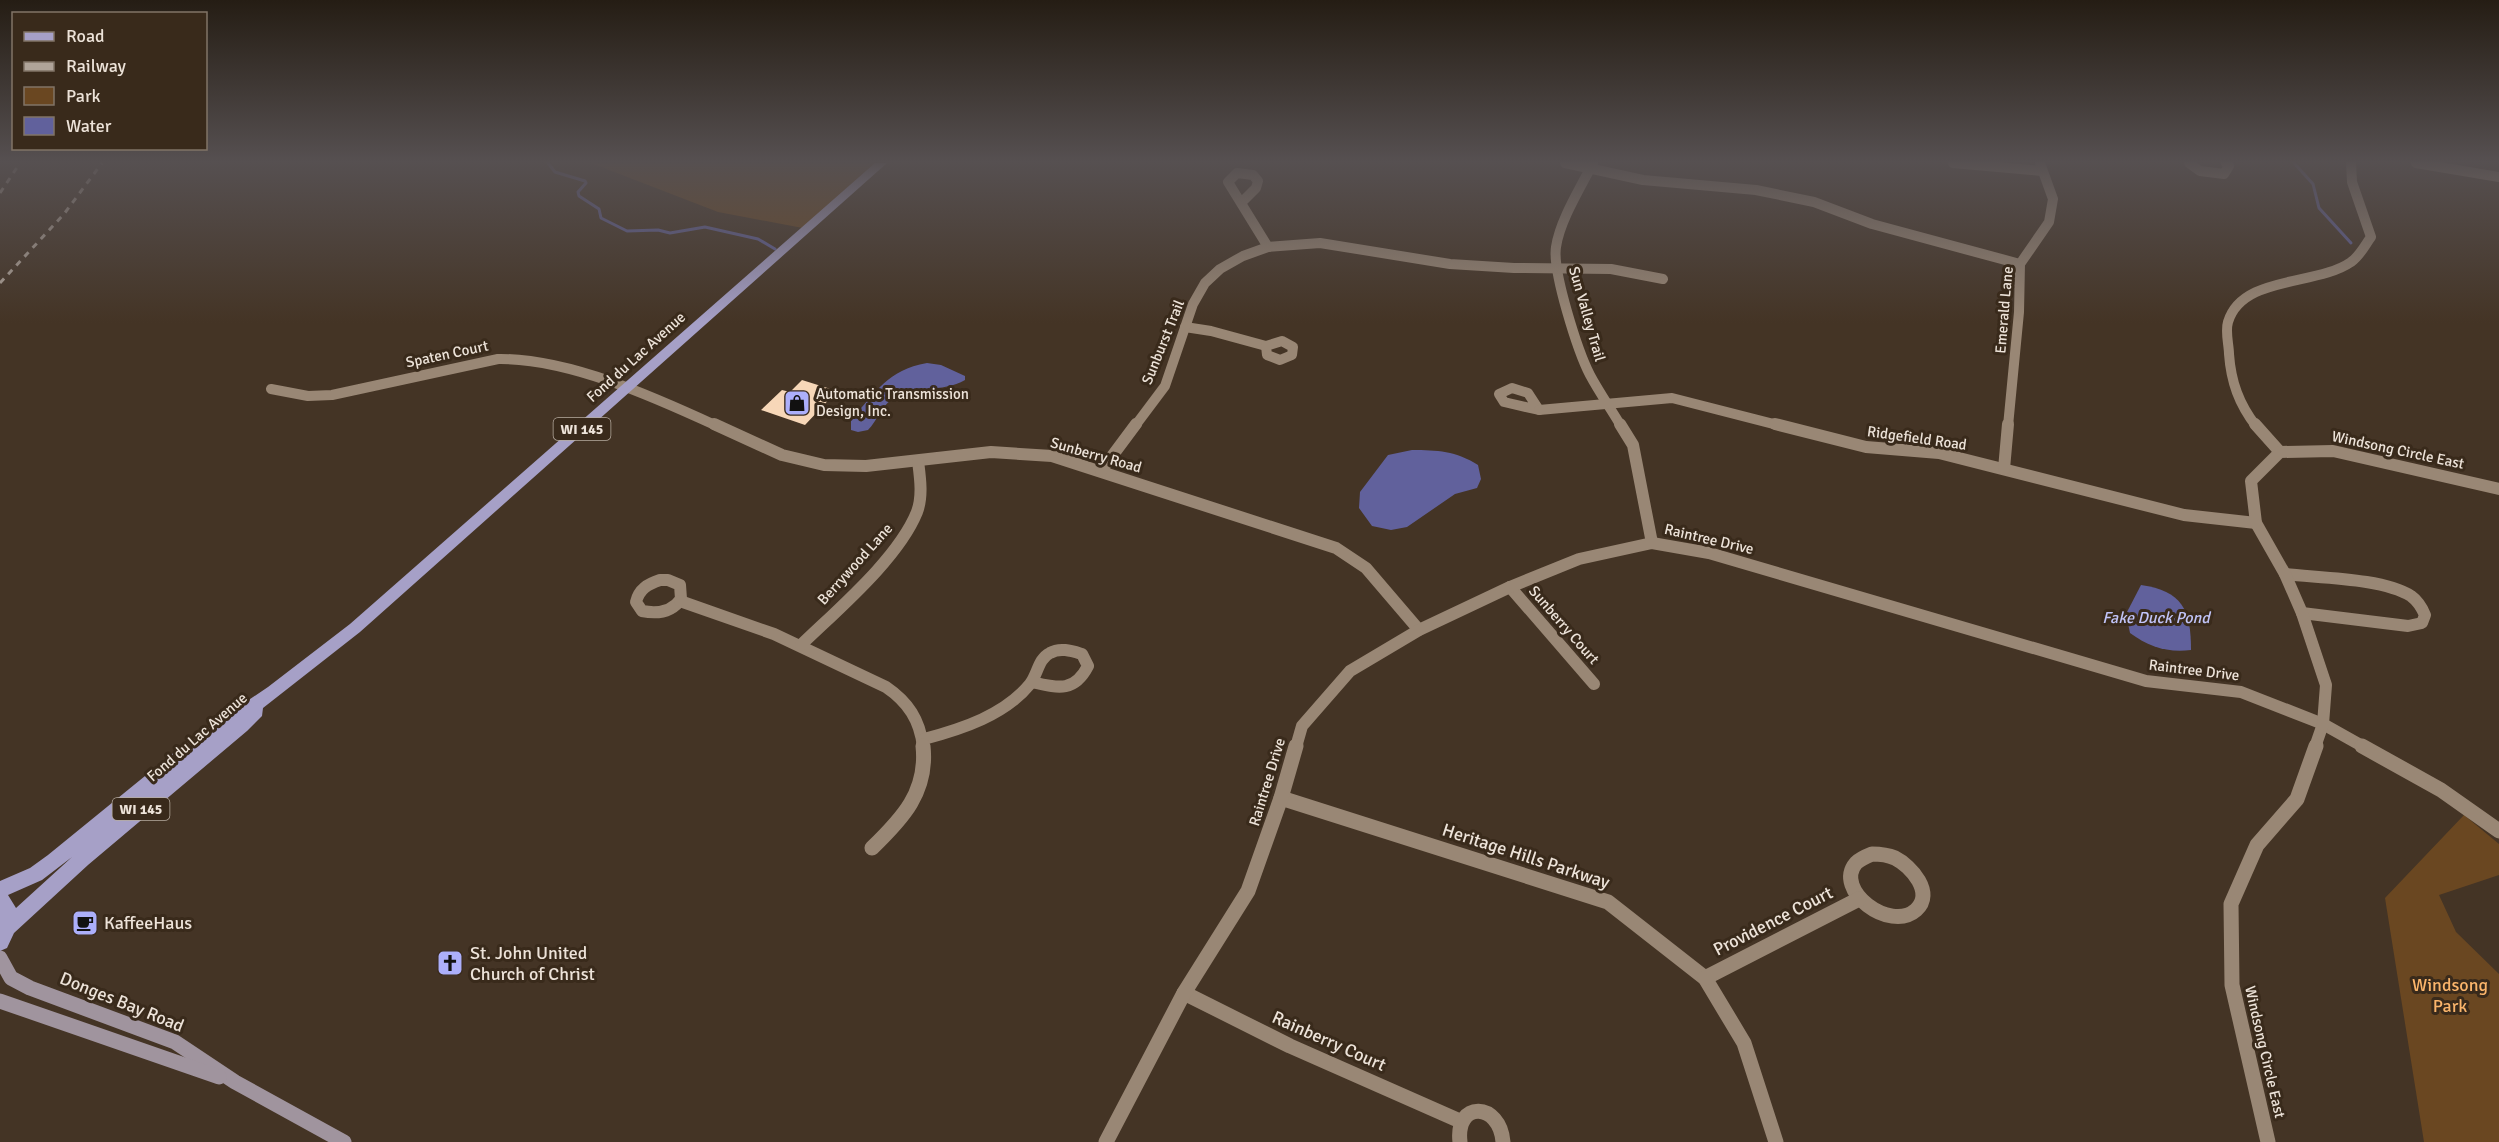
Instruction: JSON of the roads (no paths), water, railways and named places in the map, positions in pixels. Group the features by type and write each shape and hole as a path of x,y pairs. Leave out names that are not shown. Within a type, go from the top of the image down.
{"main road":[{"name":"Fond du Lac Avenue","path":"0,890 36,874 194,746 274,692 425,568 822,216"},
{"name":"Fond du Lac Avenue","path":"4,935 77,863 241,726 274,692"},
{"path":"0,900 9,909 4,935"}],"street":[{"path":"1249,216 1268,247"},
{"name":"Sun Valley Trail","path":"1567,216 1556,247 1557,268 1576,339 1589,374 1633,445 1652,543"},
{"path":"1852,216 1872,224 2020,264"},
{"name":"Emerald Lane","path":"2004,469 2019,312 2020,264 2049,222 2050,216"},
{"path":"2280,452 2241,408 2229,373 2228,322 2241,301 2266,286 2315,278 2352,262 2371,237 2364,216"},
{"name":"Sunburst Trail","path":"1101,471 1164,386 1193,304 1201,290 1220,269 1243,256 1268,247 1320,243 1450,264 1611,269 1663,279"},
{"path":"1185,327 1211,331 1266,346"},
{"name":"Spaten Court","path":"271,389 308,396 332,395 498,359 513,358 547,362 627,389"},
{"name":"Sunberry Road","path":"627,389 693,414 777,454 804,462 847,467 918,461 970,453 1018,451 1052,456 1336,548 1366,568 1419,630"},
{"name":"Ridgefield Road","path":"1539,410 1672,398 1866,447 1939,453 2184,515 2256,523"},
{"name":"Windsong Circle East","path":"2268,1142 2232,985 2231,904 2257,845 2297,799 2323,724 2326,685 2302,613 2285,574 2256,523 2251,481 2280,452 2333,451 2499,489"},
{"name":"Berrywood Lane","path":"801,645 864,581 898,542 917,512 921,486 918,461"},
{"name":"Raintree Drive","path":"1106,1142 1184,993 1248,891 1281,798 1302,726 1350,671 1419,630 1510,587 1579,559 1652,543 1709,553 2146,681 2241,692 2323,724 2441,790 2499,831"},
{"path":"2285,574 2387,587 2408,594 2420,603 2425,615 2422,623 2408,626 2302,613"},
{"name":"Sunberry Court","path":"1510,587 1594,684"},
{"path":"680,601 727,614 801,645 901,698 916,719 924,739 924,764 909,809 872,848"},
{"path":"924,739 949,733 983,719 1015,698 1032,682"},
{"name":"Heritage Hills Parkway","path":"1281,798 1608,902 1705,978 1744,1044 1776,1142"},
{"name":"Providence Court","path":"1872,854 1888,856 1905,864 1921,883 1923,894 1922,903 1916,911 1906,916 1881,914 1859,898 1853,889 1851,870 1862,856 1872,854"},
{"name":"Providence Court","path":"1705,978 1859,898"},
{"name":"Donges Bay Road","path":"0,958 11,978 30,988 175,1042 235,1082 344,1142"},
{"name":"Rainberry Court","path":"1184,993 1290,1046 1461,1120"},
{"name":"Donges Bay Road","path":"0,1001 235,1082"},
{"path":"1460,1142 1458,1128 1461,1120 1472,1112 1487,1113 1500,1123 1503,1142"}],"water":[{"path":"927,363 941,365 965,376 965,380 956,384 899,395 888,403 868,430 858,432 851,430 851,419 876,391 902,371"},
{"path":"1412,450 1446,452 1478,465 1481,479 1477,488 1455,494 1407,527 1391,530 1372,526 1359,508 1360,492 1388,455"},
{"name":"Fake Duck Pond","path":"2141,585 2166,592 2181,604 2189,623 2191,650 2174,651 2159,648 2130,633 2126,614"}],"waterway":[{"path":"601,216 627,231 658,230 670,233 705,227 758,239 775,249"},
{"path":"2327,216 2351,243"}],"railway":[{"path":"0,283 62,216"}],"place":[{"name":"Automatic Transmission Design, Inc.","path":"797,403"},
{"name":"KaffeeHaus","path":"85,923"},
{"name":"St. John United Church of Christ","path":"450,963"}],"park label":[{"name":"Windsong Park","path":"2450,995"}]}
